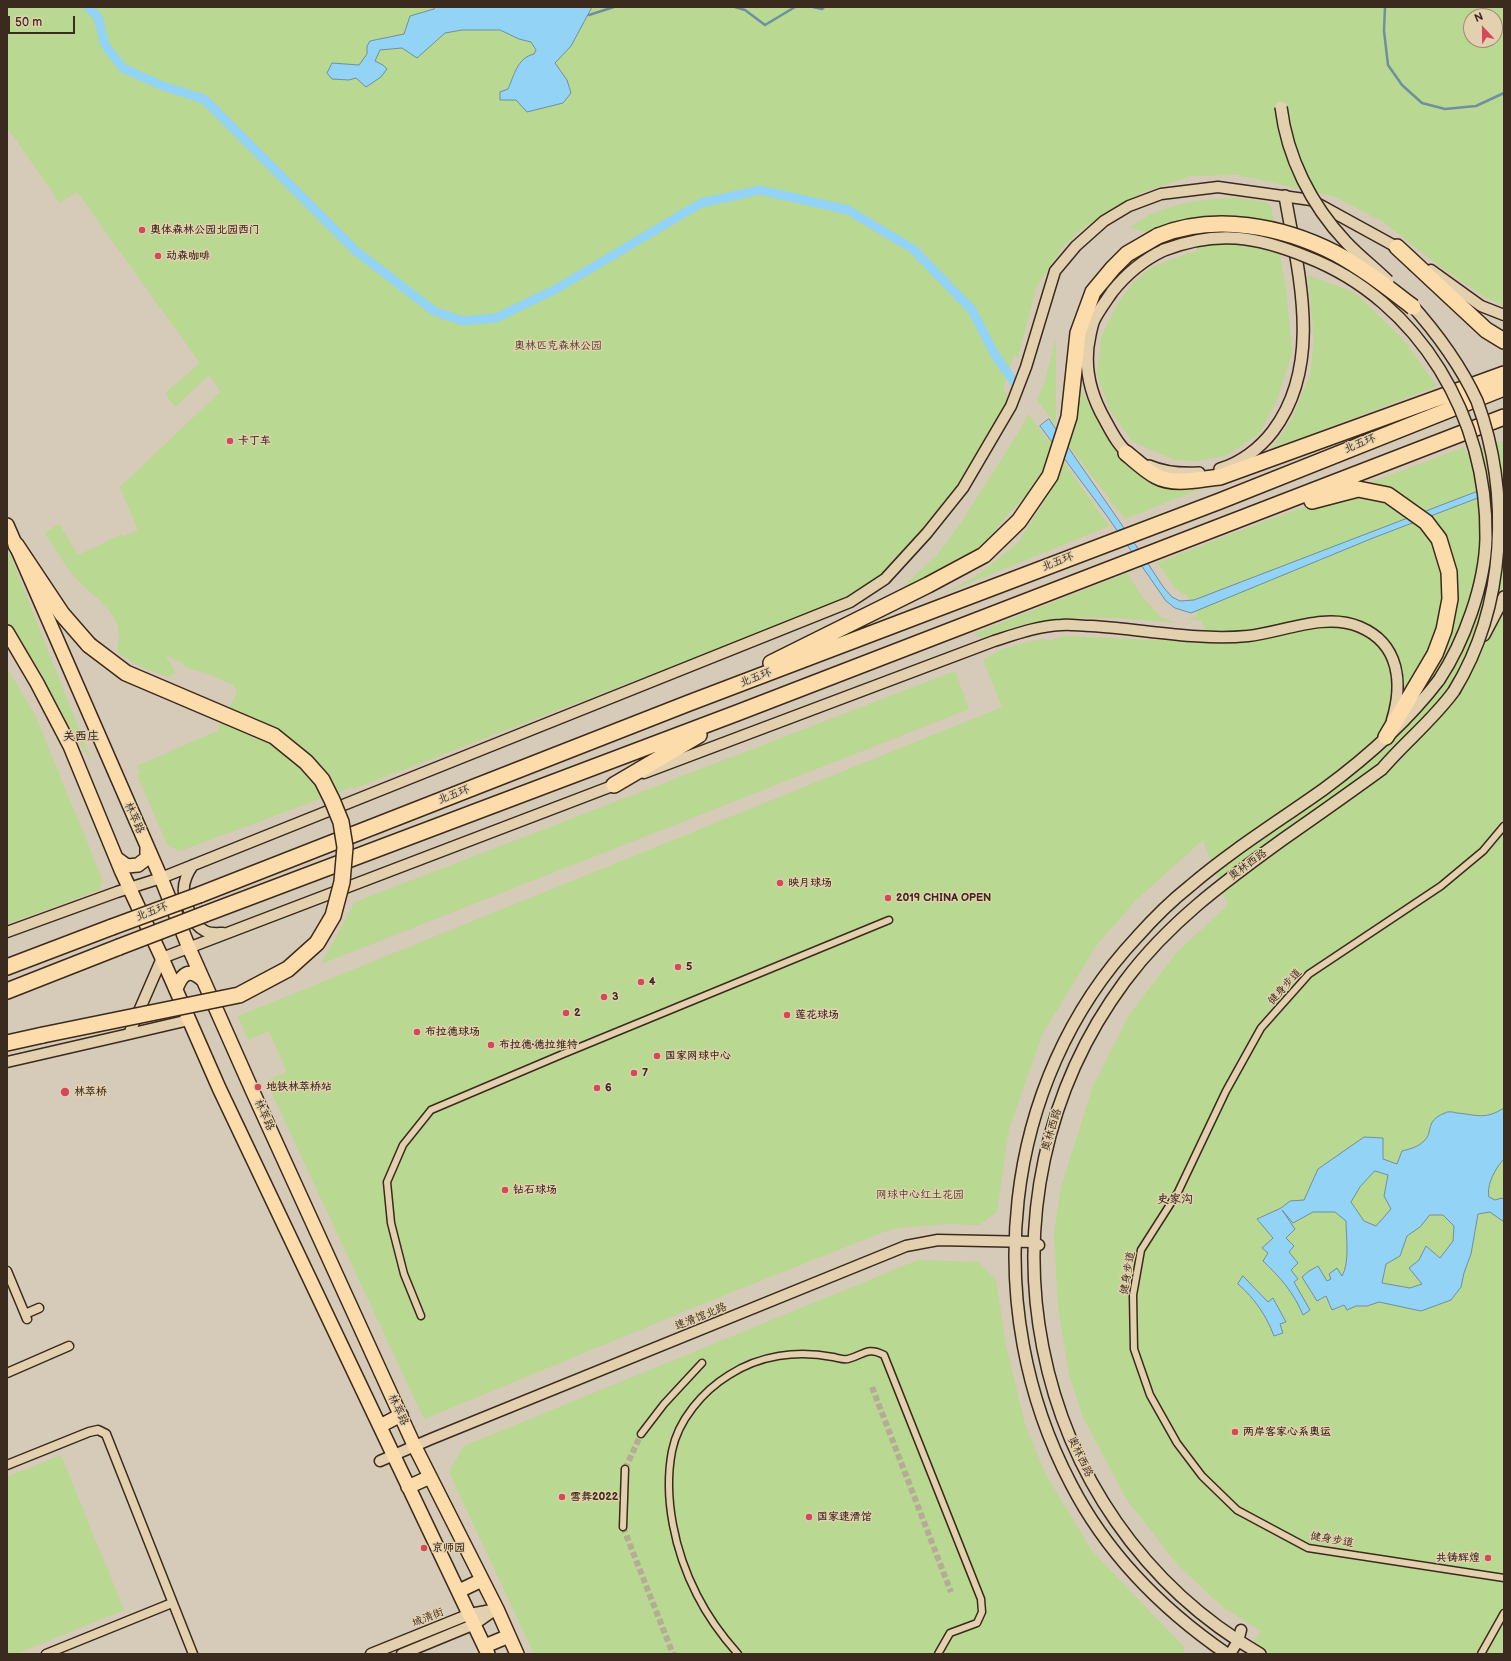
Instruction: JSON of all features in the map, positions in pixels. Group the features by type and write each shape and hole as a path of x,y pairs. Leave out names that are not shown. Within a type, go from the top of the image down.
{"highway":[{"path":"689,703 928,585 984,555 1019,521 1042,490 1052,470 1069,417 1078,333 1093,292 1127,254 1158,236 1183,229 1210,225 1241,226 1278,232 1312,243 1335,254 1382,283 1413,307"},
{"path":"1398,247 1486,330 1504,340"},
{"path":"1126,453 1144,468 1156,476 1166,480 1176,481 1220,477 1504,374"},
{"name":"北五环","path":"7,967 199,894 689,703 1137,533 1504,388"},
{"name":"北五环","path":"7,991 205,914 737,713 1504,417"},
{"path":"1245,518 1358,489 1388,496 1406,507 1426,522 1439,539 1449,572 1450,599 1444,630 1435,654 1386,737"},
{"path":"7,1043 239,995 288,969 317,943 333,916 342,882 345,847 341,822 332,800 322,780 306,762 274,736 126,673 89,645 62,614 16,545"},
{"path":"614,785 737,713"}],"main road":[{"path":"1281,107 1285,133 1293,159 1304,182 1322,212 1347,243 1385,278 1424,319 1449,351 1478,402 1490,438 1498,470 1502,498 1500,557 1491,605 1468,666"},
{"path":"1126,453 1159,470 1189,474 1214,471 1236,463 1248,456 1268,438 1281,418 1289,404 1300,370 1303,340 1298,273 1284,196"},
{"name":"奥林西路","path":"1126,453 1112,432 1093,394 1088,371 1087,350 1094,321 1120,282 1136,266 1164,250 1197,240 1223,237 1248,239 1279,246 1334,268 1359,284 1384,303 1418,339 1440,368 1455,395 1474,443 1482,483 1486,519 1486,540 1483,564 1469,620 1458,647 1439,680 1422,703 1356,764 1324,789 1190,885 1153,920 1111,965 1080,1011 1070,1029 1037,1110 1026,1148 1017,1202 1015,1285 1019,1328 1026,1363 1046,1426 1071,1485 1099,1530 1131,1572 1202,1637 1227,1654"},
{"name":"林萃路","path":"7,525 161,878 203,980 414,1445 482,1580 500,1607 509,1636 517,1654"},
{"path":"1468,666 1504,598"},
{"path":"7,632 37,683 70,746 116,858 176,989 219,1088 486,1650 509,1636"},
{"name":"奥林西路","path":"1260,1654 1217,1626 1182,1597 1157,1572 1121,1528 1094,1486 1081,1462 1056,1400 1044,1355 1037,1314 1034,1277 1037,1197 1042,1168 1060,1104 1079,1056 1125,981 1159,941 1211,892 1382,769 1394,755 1420,731 1454,691 1468,666"},
{"path":"116,858 127,866 138,865 147,858 146,846"},
{"path":"176,989 180,978 188,973 196,974 203,980"},
{"path":"380,1426 401,1415"},
{"path":"408,1487 430,1477"},
{"path":"459,1591 482,1580"}],"street":[{"path":"7,932 161,878 850,602 885,580 927,533 964,488 1011,406 1026,367 1043,308 1056,271 1076,246 1104,221 1129,206 1161,194 1218,187 1311,200 1398,247 1481,306 1504,315"},
{"path":"129,1034 162,958 994,641 1026,631 1063,624 1111,627 1219,638 1242,637 1274,632 1315,623 1348,623 1361,627 1382,642 1395,663 1398,680 1397,693 1393,716 1386,737"},
{"name":"健身步道","path":"1504,826 1483,851 1441,886 1309,974 1261,1028 1226,1091 1178,1192 1141,1250 1133,1295 1134,1349 1150,1394 1177,1443 1202,1476 1236,1510 1308,1548 1504,1578"},
{"path":"193,865 187,874 183,892 187,906 196,925 206,932 226,934"},
{"path":"421,1316 404,1274 391,1223 387,1182 403,1145 431,1110 536,1065 889,920"},
{"path":"7,1062 189,1020"},
{"name":"速滑馆北路","path":"380,1461 414,1445 906,1246 938,1240 1036,1244"},
{"path":"7,1271 26,1317 39,1308"},
{"path":"7,1373 69,1346"},
{"path":"738,1654 716,1626 703,1606 689,1579 678,1544 671,1507 669,1478 672,1450 676,1438 688,1415 704,1395 724,1378 746,1365 781,1355 817,1354 847,1359 866,1351 876,1350 884,1355 981,1599 982,1612 977,1623 950,1633 938,1654"},
{"path":"641,1434 664,1404 702,1363"},
{"path":"8,1463 89,1432 98,1430 106,1434 192,1654"},
{"path":"623,1527 625,1469"},
{"path":"46,1654 172,1603"},
{"name":"域清街","path":"402,1654 472,1619 500,1607"},
{"path":"1482,1654 1504,1613"},
{"name":"域清街","path":"371,1654 472,1619"},
{"path":"1230,1654 1238,1641 1241,1630"}],"green space":[{"name":"奥林匹克森林公园","path":"7,7 1504,7 1504,306 1482,295 1438,265 1385,223 1336,197 1239,175 1191,176 1143,192 1081,229 1062,248 1036,288 1018,358 1014,354 1003,388 1010,401 960,486 882,579 847,599 353,789 352,787 180,851 168,846 137,775 140,772 137,766 217,731 237,693 233,685 207,673 186,668 181,662 165,655 176,673 168,677 137,665 117,652 119,637 118,627 114,619 102,603 74,576 45,533 59,524 78,555 122,534 123,537 138,530 120,487 221,391 209,375 175,407 165,393 200,363 77,192 60,203 7,127"},
{"path":"1237,198 1266,202 1271,206 1286,289 1292,352 1277,400 1259,434 1225,456 1197,461 1175,460 1132,441 1110,410 1097,375 1101,337 1119,301 1133,283 1152,267 1186,254 1197,252 1196,218 1175,221 1148,233 1130,227 1155,213 1181,204"},
{"path":"1308,275 1354,292 1401,337 1437,386 1272,449 1293,417 1310,374 1314,339"},
{"path":"1056,339 1056,426 1037,399 1044,384"},
{"path":"1082,390 1104,434 1125,462 1158,484 1176,490 1205,487 1125,519 1069,446"},
{"path":"1028,414 1052,445 1037,485 1011,511 980,549 940,573 897,592 936,556 962,521 1020,430"},
{"name":"网球中心红土花园","path":"1504,440 1504,1654 1246,1654 1261,1631 1224,1608 1178,1565 1127,1500 1083,1417 1069,1375 1058,1307 1054,1233 1061,1187 1093,1086 1129,1015 1177,952 1228,905 1203,840 1136,900 1096,946 1043,1033 1009,1129 997,1212 979,1225 948,1224 897,1228 881,1233 705,1303 424,1419 266,1081 287,1072 269,1031 248,1040 238,1016 1002,707 983,660 1002,649 1040,639 1051,640 1065,636 1201,642 1205,628 1201,621 1188,619 1198,615 1186,594 1183,595 1175,588 1157,563 1233,533 1464,447 1466,454"},
{"path":"1063,461 1109,526 943,594 975,577 1018,543 1056,482"},
{"path":"7,547 92,762 71,729 38,668 7,620"},
{"path":"1127,573 1143,598 1161,617 1177,623 1104,618 1067,618 1031,623 981,638 973,634"},
{"path":"7,668 35,715 103,881 99,890 7,924"},
{"path":"955,671 969,709 321,964 355,902"},
{"name":"国家速滑馆","path":"918,1260 978,1262 996,1280 1006,1346 1025,1424 1046,1475 1092,1551 1183,1646 1185,1654 534,1654 449,1472 464,1446"},
{"path":"61,1455 124,1610 16,1654 7,1654 7,1477"}],"water":[{"path":"434,7 592,7 571,46 555,63 567,80 571,93 563,103 527,112 516,100 500,100 500,92 508,89 514,73 520,63 528,56 534,54 536,50 531,42 519,39 500,30 462,30 445,33 417,58 402,48 380,50 375,61 387,69 381,77 366,87 356,78 349,80 332,79 327,73 332,63 359,65 367,54 367,46 370,41 404,34 410,16 434,9"},
{"path":"1049,419 1164,588 1172,597 1180,601 1194,600 1504,481 1504,488 1373,538 1191,613 1175,608 1166,601 1107,516 1040,426"},
{"path":"1504,1108 1504,1159 1492,1176 1488,1192 1489,1197 1495,1200 1502,1198 1504,1200 1504,1222 1490,1212 1478,1214 1471,1254 1461,1287 1451,1300 1421,1311 1379,1302 1367,1306 1356,1306 1347,1310 1344,1305 1332,1310 1326,1296 1317,1301 1302,1277 1318,1266 1327,1281 1331,1279 1329,1274 1337,1268 1342,1276 1347,1257 1346,1221 1335,1212 1313,1212 1293,1223 1282,1210 1295,1229 1286,1238 1294,1246 1289,1252 1298,1263 1291,1270 1298,1279 1294,1282 1310,1310 1303,1315 1286,1286 1263,1261 1268,1253 1262,1248 1273,1238 1257,1219 1281,1208 1290,1201 1304,1200 1318,1169 1364,1137 1383,1138 1383,1159 1397,1164 1402,1151 1417,1146 1427,1138 1434,1119 1438,1116 1446,1112 1481,1116 1497,1112","holes":["1375,1171 1388,1175 1384,1196 1391,1209 1376,1226 1364,1221 1351,1202 1360,1187","1430,1215 1443,1215 1454,1226 1453,1241 1440,1258 1426,1246 1419,1260 1409,1268 1422,1284 1410,1288 1382,1283 1386,1264 1400,1256 1407,1236 1420,1227"]},
{"path":"1243,1276 1268,1302 1273,1298 1286,1322 1280,1324 1283,1333 1274,1336 1259,1308 1238,1284"}],"waterway":[{"path":"88,7 98,17 105,45 123,68 163,86 204,99 356,251 434,311 463,321 496,318 556,289 701,203 760,190 848,210 913,249 972,310 995,355 1014,382"},
{"path":"589,15 614,7"},
{"path":"735,7 745,10 765,25 795,7"},
{"path":"813,7 822,9 824,7"},
{"path":"1385,7 1384,31 1388,65 1402,85 1422,103 1445,109 1476,106 1504,93"}],"tunnel":[{"path":"872,1387 951,1592"},
{"path":"625,1469 641,1434"},
{"path":"623,1527 673,1654"}],"place":[{"name":"奥体森林公园北园西门","path":"142,230"},
{"name":"动森咖啡","path":"158,256"},
{"name":"卡丁车","path":"230,441"},
{"name":"映月球场","path":"780,883"},
{"name":"2019 CHINA OPEN","path":"888,898"},
{"name":"5","path":"678,967"},
{"name":"4","path":"641,982"},
{"name":"3","path":"604,997"},
{"name":"2","path":"566,1013"},
{"name":"莲花球场","path":"787,1015"},
{"name":"布拉德球场","path":"417,1032"},
{"name":"布拉德·德拉维特","path":"491,1045"},
{"name":"国家网球中心","path":"657,1056"},
{"name":"7","path":"634,1073"},
{"name":"地铁林萃桥站","path":"258,1087"},
{"name":"6","path":"597,1088"},
{"name":"林萃桥","path":"65,1092"},
{"name":"钻石球场","path":"505,1190"},
{"name":"两岸客家心系奥运","path":"1235,1432"},
{"name":"雪舞2022","path":"562,1497"},
{"name":"国家速滑馆","path":"809,1517"},
{"name":"京师园","path":"424,1548"},
{"name":"共铸辉煌","path":"1488,1558"}],"district":[{"name":"关西庄","path":"81,737"},
{"name":"史家沟","path":"1175,1200"}]}
